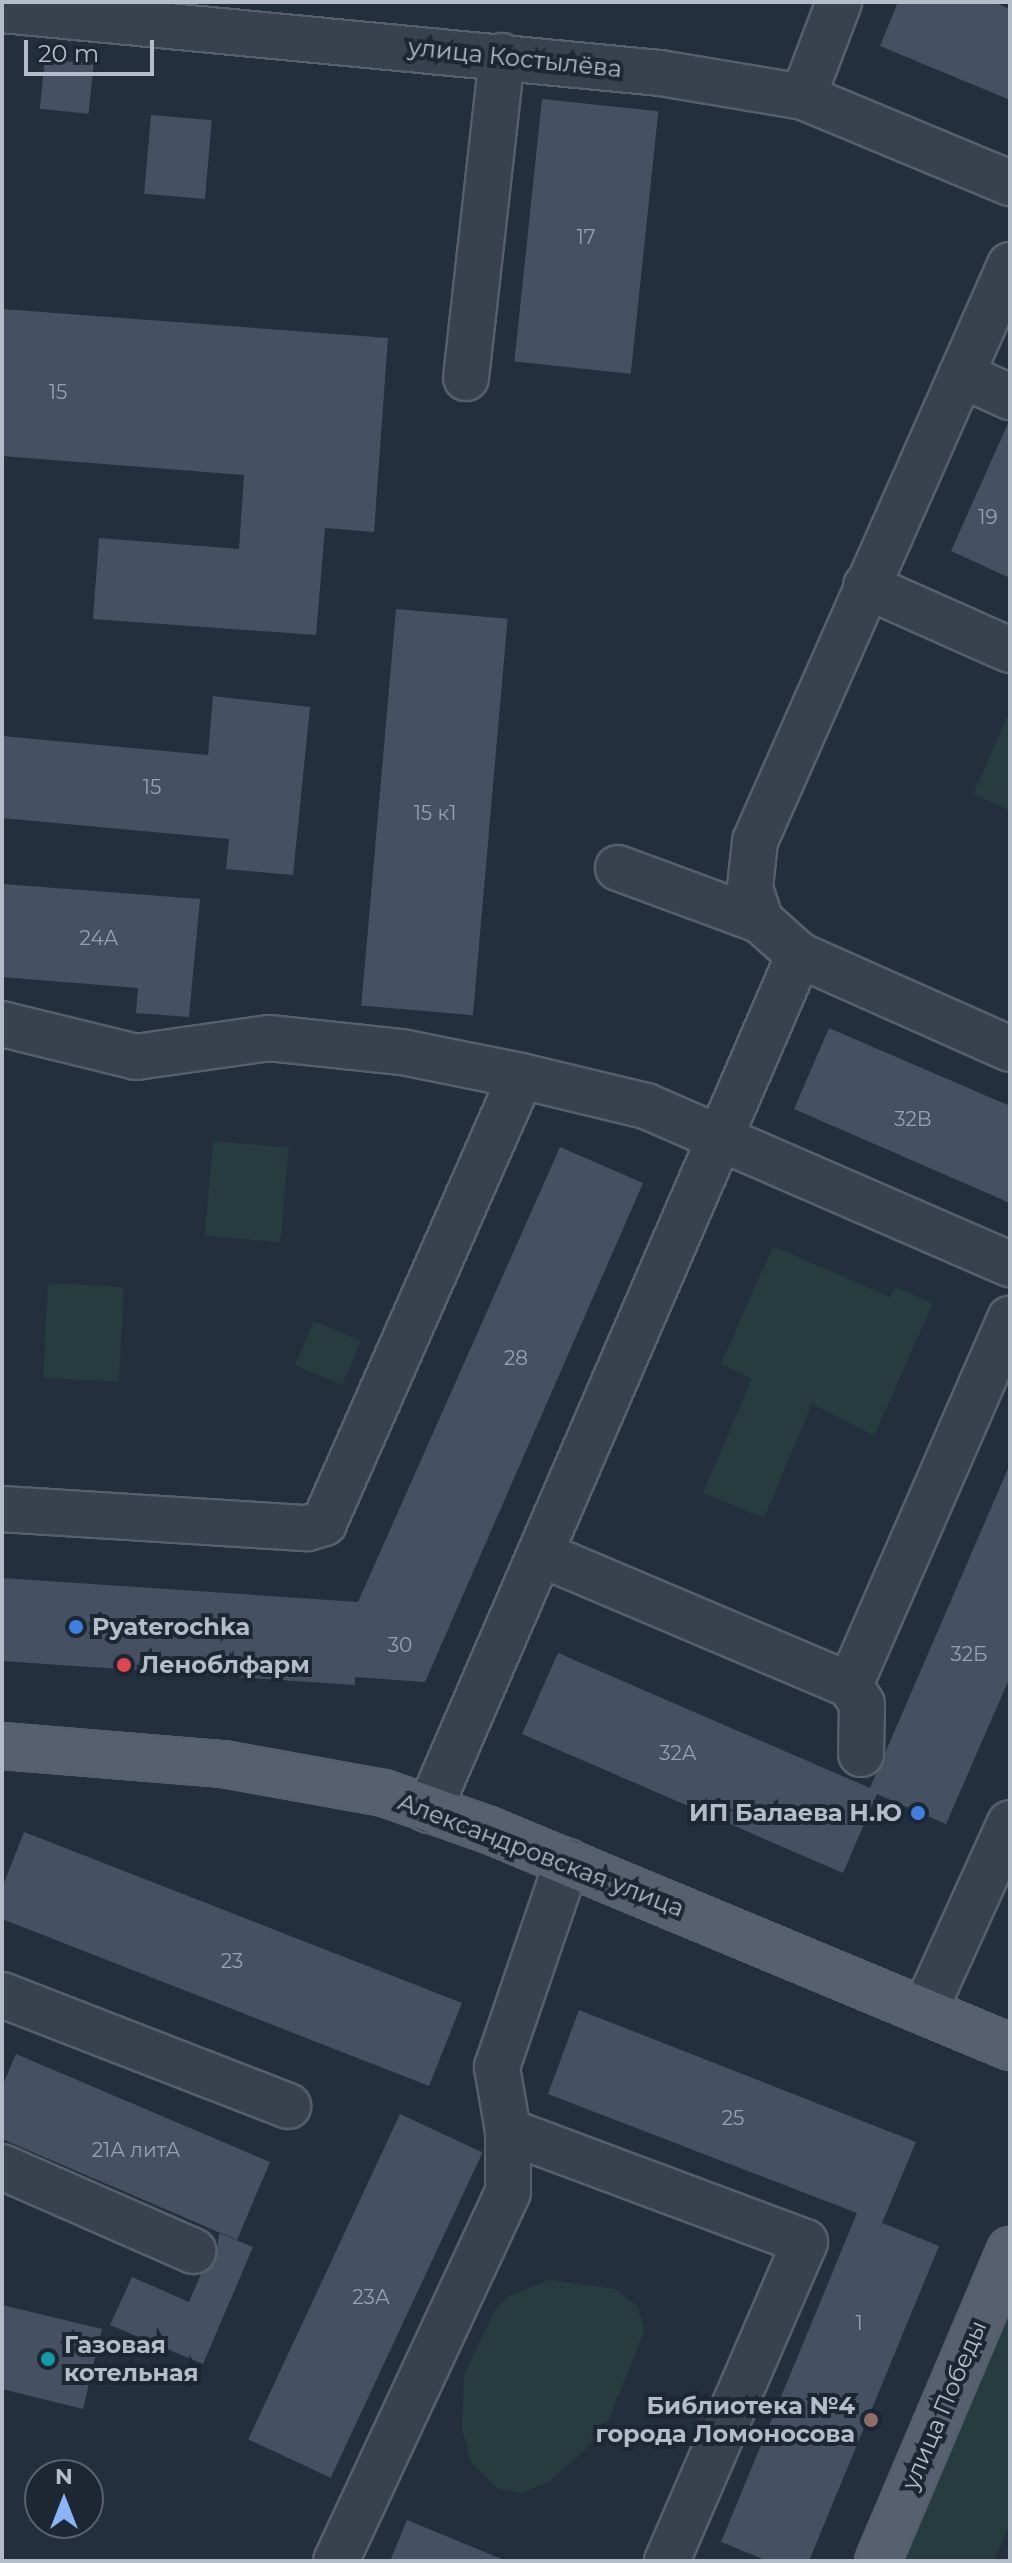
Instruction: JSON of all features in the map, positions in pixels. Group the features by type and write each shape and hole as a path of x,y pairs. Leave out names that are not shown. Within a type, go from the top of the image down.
{"main road":[{"name":"Александровская улица","path":"2,1746 223,1764 384,1793 567,1862 1010,2047"},
{"name":"улица Победы","path":"878,2561 1010,2250"}],"street":[{"path":"803,97 839,2"},
{"name":"улица Костылёва","path":"2,10 142,13 502,56 803,97 1010,183"},
{"path":"466,378 502,56"},
{"path":"761,921 750,888 755,841 1010,265"},
{"path":"961,375 1010,397"},
{"path":"866,586 1010,650"},
{"path":"618,868 761,921 799,955 1010,1049"},
{"path":"429,1810 543,1555 799,955"},
{"path":"2,1024 136,1057 269,1038 402,1052 521,1076 646,1106 1010,1264"},
{"path":"2,1509 307,1528 324,1523 521,1076"},
{"path":"850,1685 1010,1318"},
{"path":"543,1555 850,1685 862,1704 861,1754"},
{"path":"925,2010 1010,1823"},
{"path":"336,2561 508,2192 508,2131 497,2067 567,1862"},
{"path":"2,1995 288,2106"},
{"path":"508,2131 805,2242 667,2561"},
{"path":"2,2167 193,2251"}],"green space":[{"path":"1010,711 1010,811 973,794"},
{"path":"213,1141 289,1148 280,1242 205,1236"},
{"path":"773,1246 890,1297 895,1287 933,1303 874,1436 812,1404 764,1518 703,1493 752,1379 721,1364"},
{"path":"48,1283 124,1287 119,1382 43,1378"},
{"path":"314,1321 361,1341 342,1385 295,1365"},
{"path":"549,2280 615,2289 638,2307 644,2332 608,2421 584,2451 549,2482 522,2493 498,2489 471,2462 462,2428 464,2375 495,2310 509,2296"},
{"path":"1010,2313 1010,2523 994,2561 904,2561"}],"building":[{"path":"898,2 993,2 1010,9 1010,100 880,46"},
{"path":"45,59 94,64 89,114 40,109"},
{"path":"542,99 658,111 631,374 514,362"},
{"path":"151,115 212,120 205,199 144,194"},
{"path":"2,309 388,338 374,532 325,528 316,635 93,619 99,538 239,549 244,475 2,456"},
{"path":"1010,422 1010,578 951,551"},
{"path":"396,609 508,619 473,1015 361,1005"},
{"path":"213,696 310,707 293,875 226,869 229,839 2,818 2,736 208,755"},
{"path":"2,884 200,899 189,1017 136,1013 138,988 2,977"},
{"path":"829,1028 1010,1106 1010,1203 794,1109"},
{"path":"560,1147 643,1183 425,1682 355,1677 355,1685 2,1661 2,1578 358,1602"},
{"path":"1010,1464 1010,1677 946,1824 877,1794 843,1873 522,1734 558,1653 870,1788"},
{"path":"24,1832 462,2003 429,2086 2,1919 2,1888"},
{"path":"579,2010 916,2142 882,2223 939,2246 809,2561 768,2561 721,2542 857,2213 548,2094"},
{"path":"16,2054 270,2162 237,2240 2,2139 2,2087"},
{"path":"400,2114 482,2152 331,2478 248,2439"},
{"path":"219,2233 253,2247 203,2364 110,2325 132,2277 189,2302 201,2274 216,2260"},
{"name":"Газовая котельная","path":"2,2305 102,2329 83,2409 2,2389"},
{"path":"407,2520 504,2560 504,2561 390,2561"}],"place":[{"name":"Pyaterochka","path":"76,1627"},
{"name":"Леноблфарм","path":"124,1665"},
{"name":"ИП Балаева Н.Ю","path":"918,1813"},
{"name":"Газовая котельная","path":"48,2359"},
{"name":"Библиотека №4 города Ломоносова","path":"871,2420"}]}
